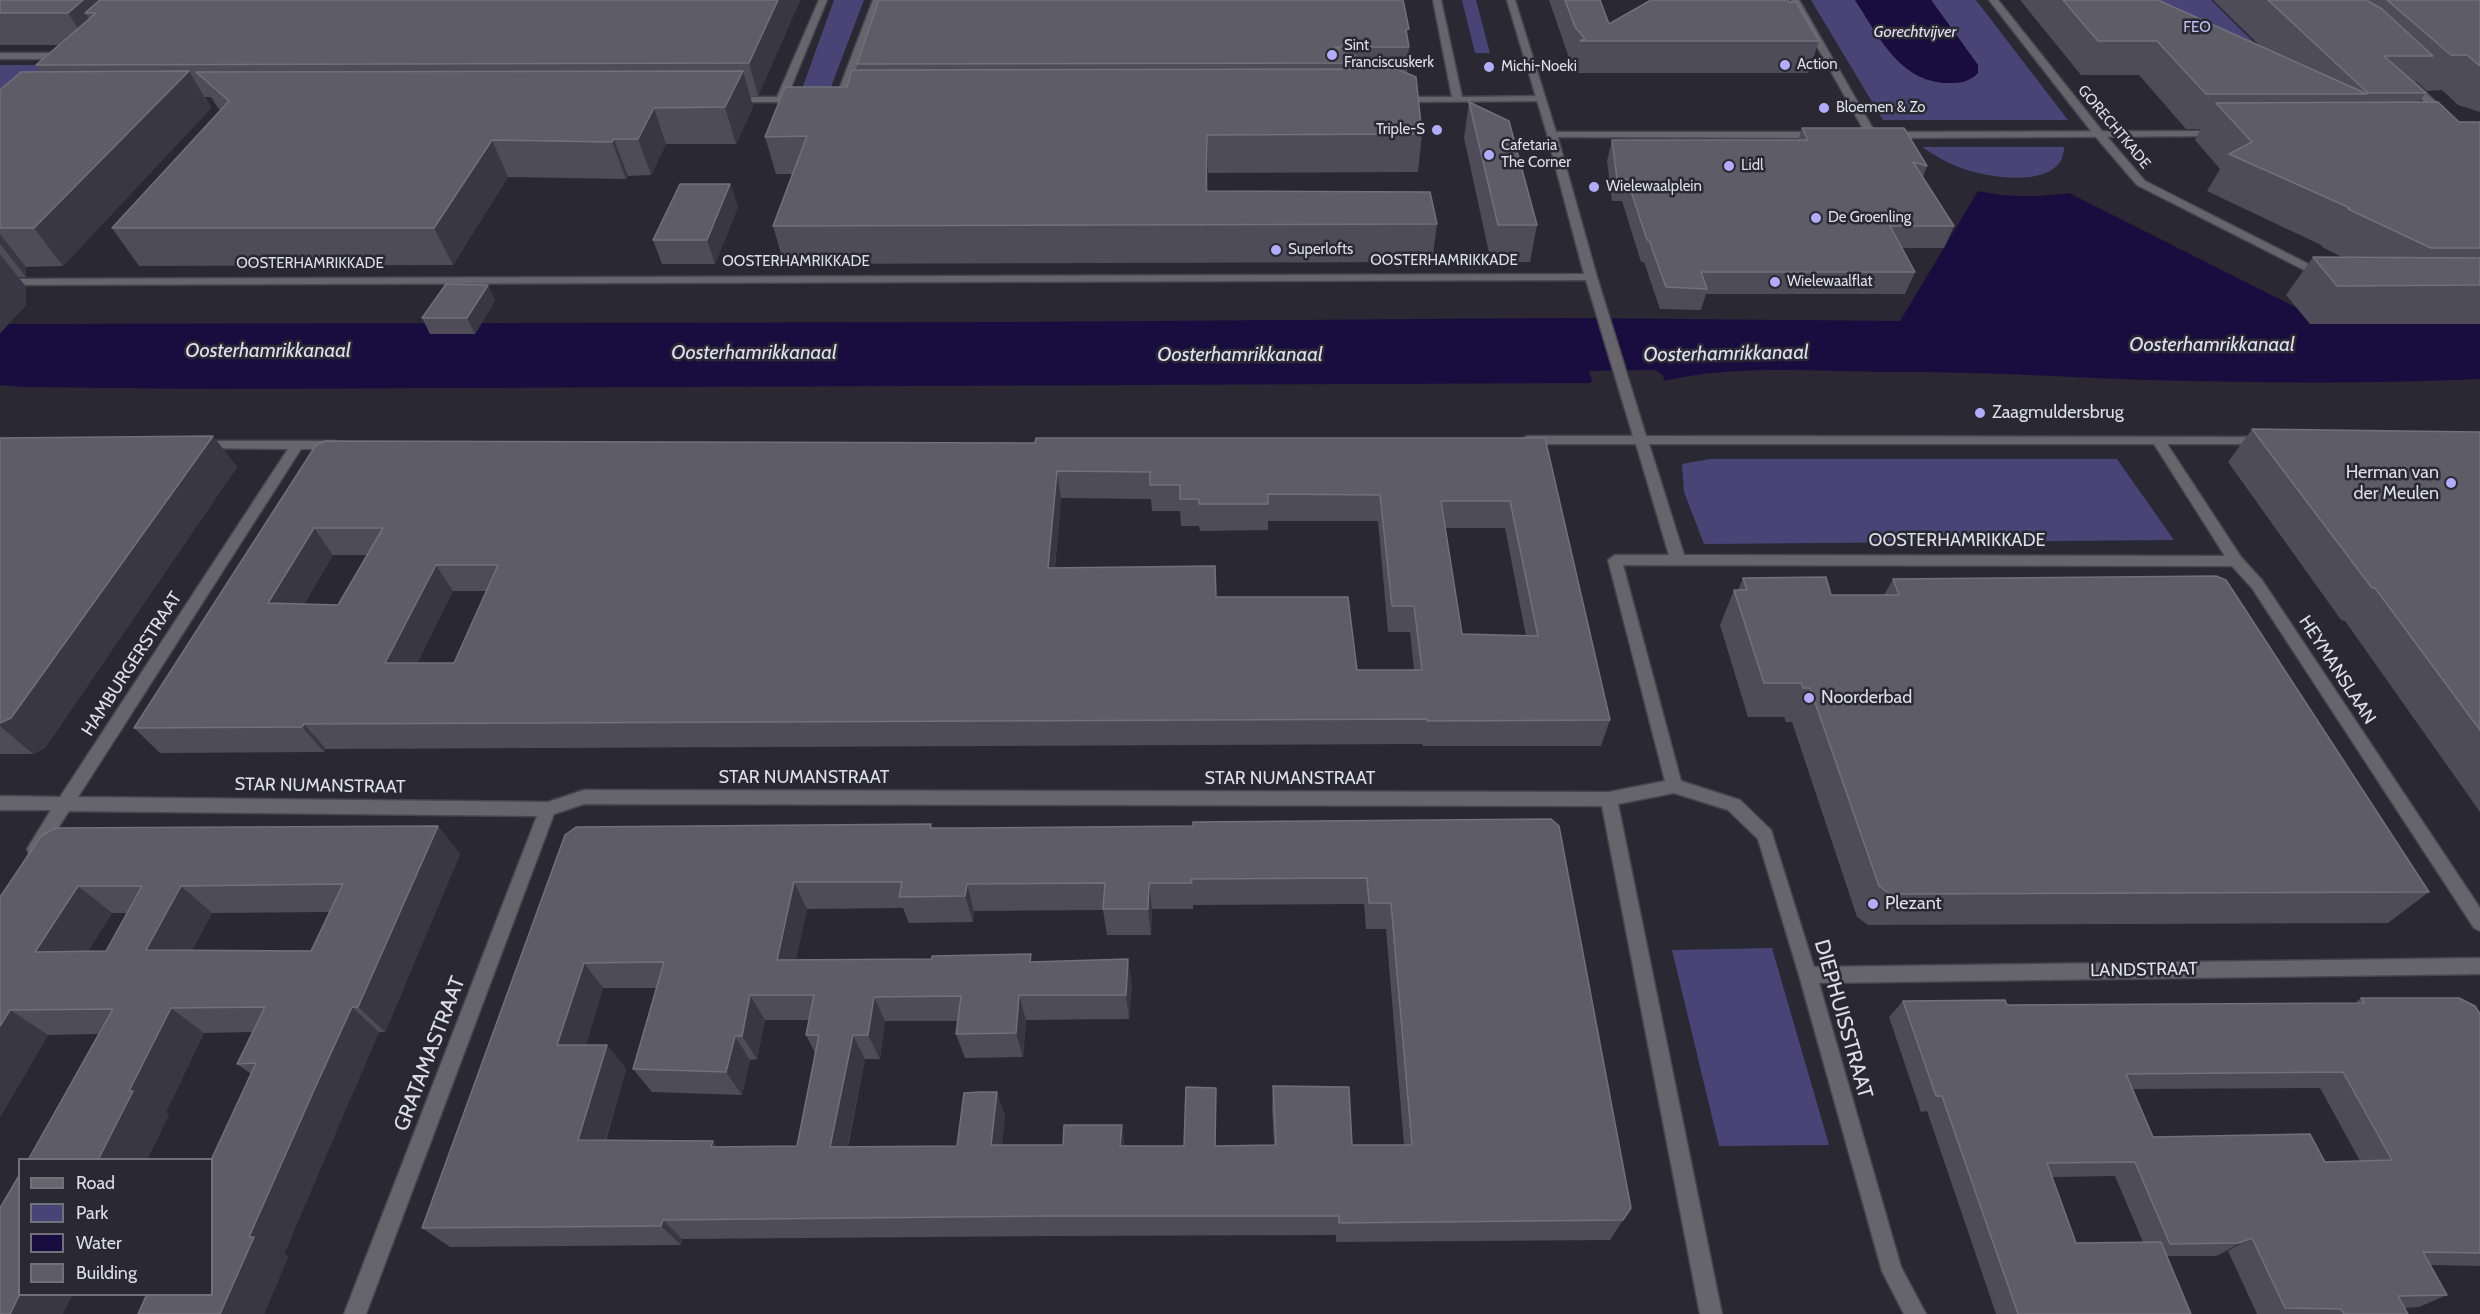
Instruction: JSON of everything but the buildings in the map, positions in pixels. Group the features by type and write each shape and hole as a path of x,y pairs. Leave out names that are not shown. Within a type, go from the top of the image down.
{"street":[{"path":"781,100 823,0"},
{"path":"840,100 877,0"},
{"path":"1437,0 1458,100"},
{"path":"1511,0 1552,135 1591,277 1678,560"},
{"path":"1795,0 1847,92 1866,135 2228,134"},
{"name":"GORECHTKADE","path":"1993,0 2099,134 2141,183 2338,284"},
{"path":"0,56 74,56"},
{"path":"2397,71 2455,126"},
{"path":"1386,100 1541,99"},
{"path":"722,100 817,100"},
{"path":"828,100 852,100"},
{"path":"1552,135 1832,135"},
{"name":"OOSTERHAMRIKKADE","path":"0,282 1591,277"},
{"path":"1514,441 2084,438 2277,440"},
{"name":"HEYMANSLAAN","path":"2158,440 2236,561 2257,584 2480,923"},
{"path":"192,445 344,445"},
{"name":"HAMBURGERSTRAAT","path":"24,867 297,445"},
{"name":"OOSTERHAMRIKKADE","path":"1674,786 1615,560 2236,561"},
{"name":"DIEPHUISSTRAAT","path":"1609,800 1674,786 1734,805 1765,835 1808,975 1892,1271 1916,1314"},
{"name":"STAR NUMANSTRAAT","path":"0,802 548,809 584,797 1609,800"},
{"path":"1609,800 1711,1314"},
{"name":"GRATAMASTRAAT","path":"355,1314 548,809"},
{"name":"LANDSTRAAT","path":"1808,975 2480,966"}],"green space":[{"path":"834,0 864,0 831,87 824,90 806,90 803,86"},
{"path":"1462,0 1476,0 1490,53 1475,53"},
{"path":"1811,0 1855,0 1882,41 1904,66 1916,75 1931,81 1948,83 1968,80 1978,73 1978,65 1931,0 1976,0 2068,120 1883,120"},
{"name":"FEO","path":"2105,0 2211,0 2284,72"},
{"path":"0,65 54,65 0,94"},
{"path":"1922,147 2064,147 2061,161 2052,170 2023,178 1990,175 1964,169 1942,160"},
{"path":"1710,459 2117,459 2174,540 1704,544 1684,492 1682,464"},
{"path":"1772,948 1829,1145 1719,1146 1672,950"}],"water":[{"name":"Gorechtvijver","path":"1855,0 1931,0 1978,65 1978,73 1968,80 1953,83 1931,81 1916,75 1892,55"},
{"name":"Oosterhamrikkanaal","path":"1978,191 2024,196 2069,193 2305,312 2480,312 2480,379 2232,382 1955,372 1777,370 1719,372 1664,381 1663,375 1655,370 1647,370 1589,371 1592,381 1589,383 214,389 0,385 0,324 1014,322 1566,318 1900,321"}],"place":[{"name":"Sint Franciscuskerk","path":"1332,55"},
{"name":"Action","path":"1785,65"},
{"name":"Michi-Noeki","path":"1489,67"},
{"name":"Bloemen & Zo","path":"1824,108"},
{"name":"Triple-S","path":"1437,130"},
{"name":"Cafetaria The Corner","path":"1489,155"},
{"name":"Lidl","path":"1729,166"},
{"name":"Wielewaalplein","path":"1594,187"},
{"name":"De Groenling","path":"1816,218"},
{"name":"Superlofts","path":"1276,250"},
{"name":"Wielewaalflat","path":"1775,282"},
{"name":"Zaagmuldersbrug","path":"1980,413"},
{"name":"Herman van der Meulen","path":"2451,483"},
{"name":"Noorderbad","path":"1809,698"},
{"name":"Plezant","path":"1873,904"}]}
